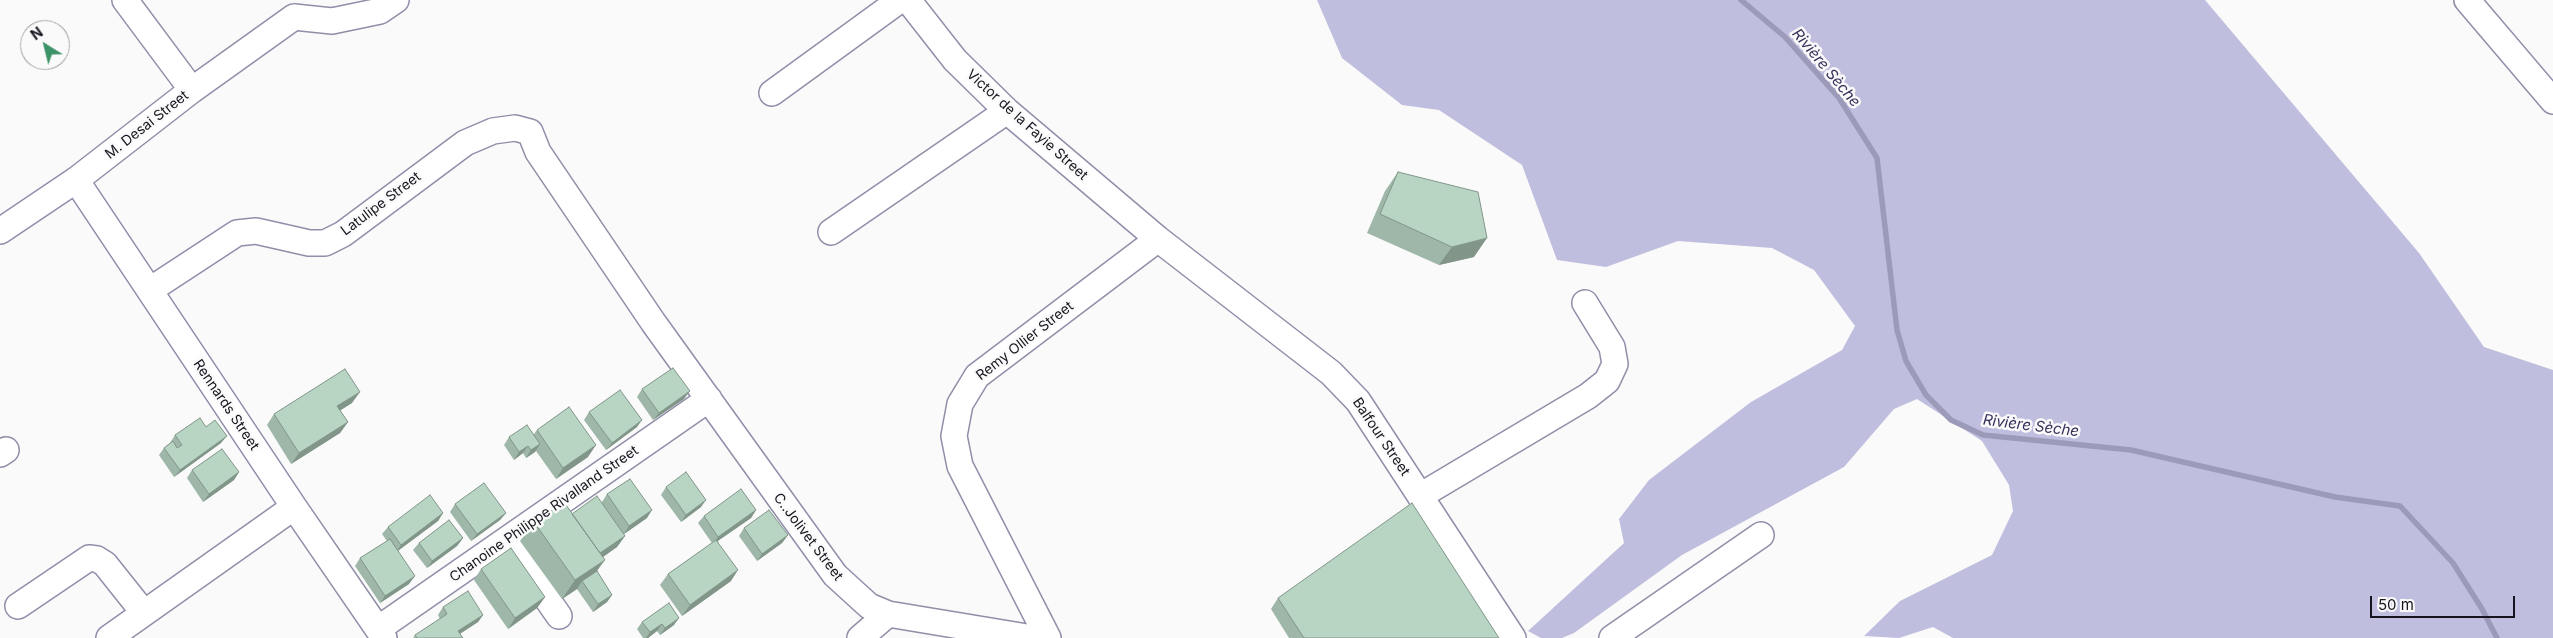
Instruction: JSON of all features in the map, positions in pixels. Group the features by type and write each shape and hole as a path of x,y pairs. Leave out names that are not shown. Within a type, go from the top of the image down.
{"street":[{"path":"125,0 192,90"},
{"path":"294,6 332,21 380,11 396,0"},
{"path":"772,93 900,0"},
{"name":"Victor de la Fayie Street","path":"908,0 955,60 1007,110 1158,239"},
{"path":"2468,0 2553,101"},
{"name":"M. Desai Street","path":"0,231 76,180 192,90 294,6"},
{"path":"831,232 1007,110"},
{"name":"Latulipe Street","path":"150,290 237,233 256,231 309,243 325,243 343,234 465,143 493,130 515,128 530,132"},
{"name":"C..Jolivet Street","path":"530,132 538,152 709,400 835,576 869,606 888,614 1033,638"},
{"name":"Rennards Street","path":"76,180 294,507 381,633"},
{"name":"Balfour Street","path":"1158,239 1331,373 1358,401 1513,638"},
{"name":"Remy Ollier Street","path":"1048,638 960,466 954,436 960,404 977,376 1158,239"},
{"path":"1420,496 1588,396 1606,381 1615,364 1612,347 1585,303"},
{"name":"Chanoine Philippe Rivalland Street","path":"381,633 506,540 709,400"},
{"path":"109,638 294,507"},
{"path":"1612,638 1761,535"},
{"path":"506,540 559,616"},
{"path":"18,606 89,558 97,559 105,564 144,613"},
{"path":"860,638 888,614"}],"shaded area":[{"path":"1317,0 2205,0 2419,253 2484,347 2553,370 2553,638 1953,638 1933,627 1899,638 1864,636 1900,601 1992,555 2013,511 2009,485 1982,441 1917,399 1894,409 1844,467 1682,555 1574,633 1562,638 1541,638 1528,631 1624,543 1619,519 1649,480 1751,402 1842,350 1855,326 1814,270 1772,248 1678,241 1606,267 1557,260 1522,165 1439,110 1402,105 1342,58"}],"building":[{"path":"1398,172 1478,192 1487,238 1452,247 1380,214"},
{"path":"673,368 690,391 659,413 642,389"},
{"path":"345,369 360,392 337,406 348,422 299,453 274,414"},
{"path":"620,390 642,420 612,443 589,412"},
{"path":"569,407 596,445 563,468 537,430"},
{"path":"200,418 206,427 215,420 227,436 180,470 164,448 173,441 177,448 182,445 175,435"},
{"path":"527,425 540,444 531,450 528,446 519,452 509,437"},
{"path":"222,449 239,472 209,494 192,470"},
{"path":"686,472 706,500 686,515 666,487"},
{"path":"630,479 652,510 629,526 607,494"},
{"path":"484,483 506,513 477,534 455,504"},
{"path":"741,489 756,510 718,537 704,516"},
{"path":"430,495 443,513 401,545 388,527"},
{"path":"597,496 625,536 600,553 572,514"},
{"path":"564,502 605,560 575,580 534,522"},
{"path":"1412,503 1499,638 1304,638 1278,598"},
{"path":"769,510 788,535 762,554 744,528"},
{"path":"449,520 463,538 432,561 419,543"},
{"path":"390,539 415,576 385,596 360,558"},
{"path":"716,540 738,570 690,605 668,574"},
{"path":"511,548 545,597 515,618 481,569"},
{"path":"597,571 612,595 598,604 582,581"},
{"path":"468,591 483,615 458,631 463,638 417,638 415,635 447,614 443,607"},
{"path":"669,603 679,618 665,628 662,624 650,632 642,622"}],"waterway":[{"name":"Rivière Sèche","path":"1741,0 1785,37 1839,98 1877,158 1897,330 1906,361 1926,395 1951,420 1983,435 2131,450 2335,497 2400,506 2453,563 2482,609 2497,638"}]}
